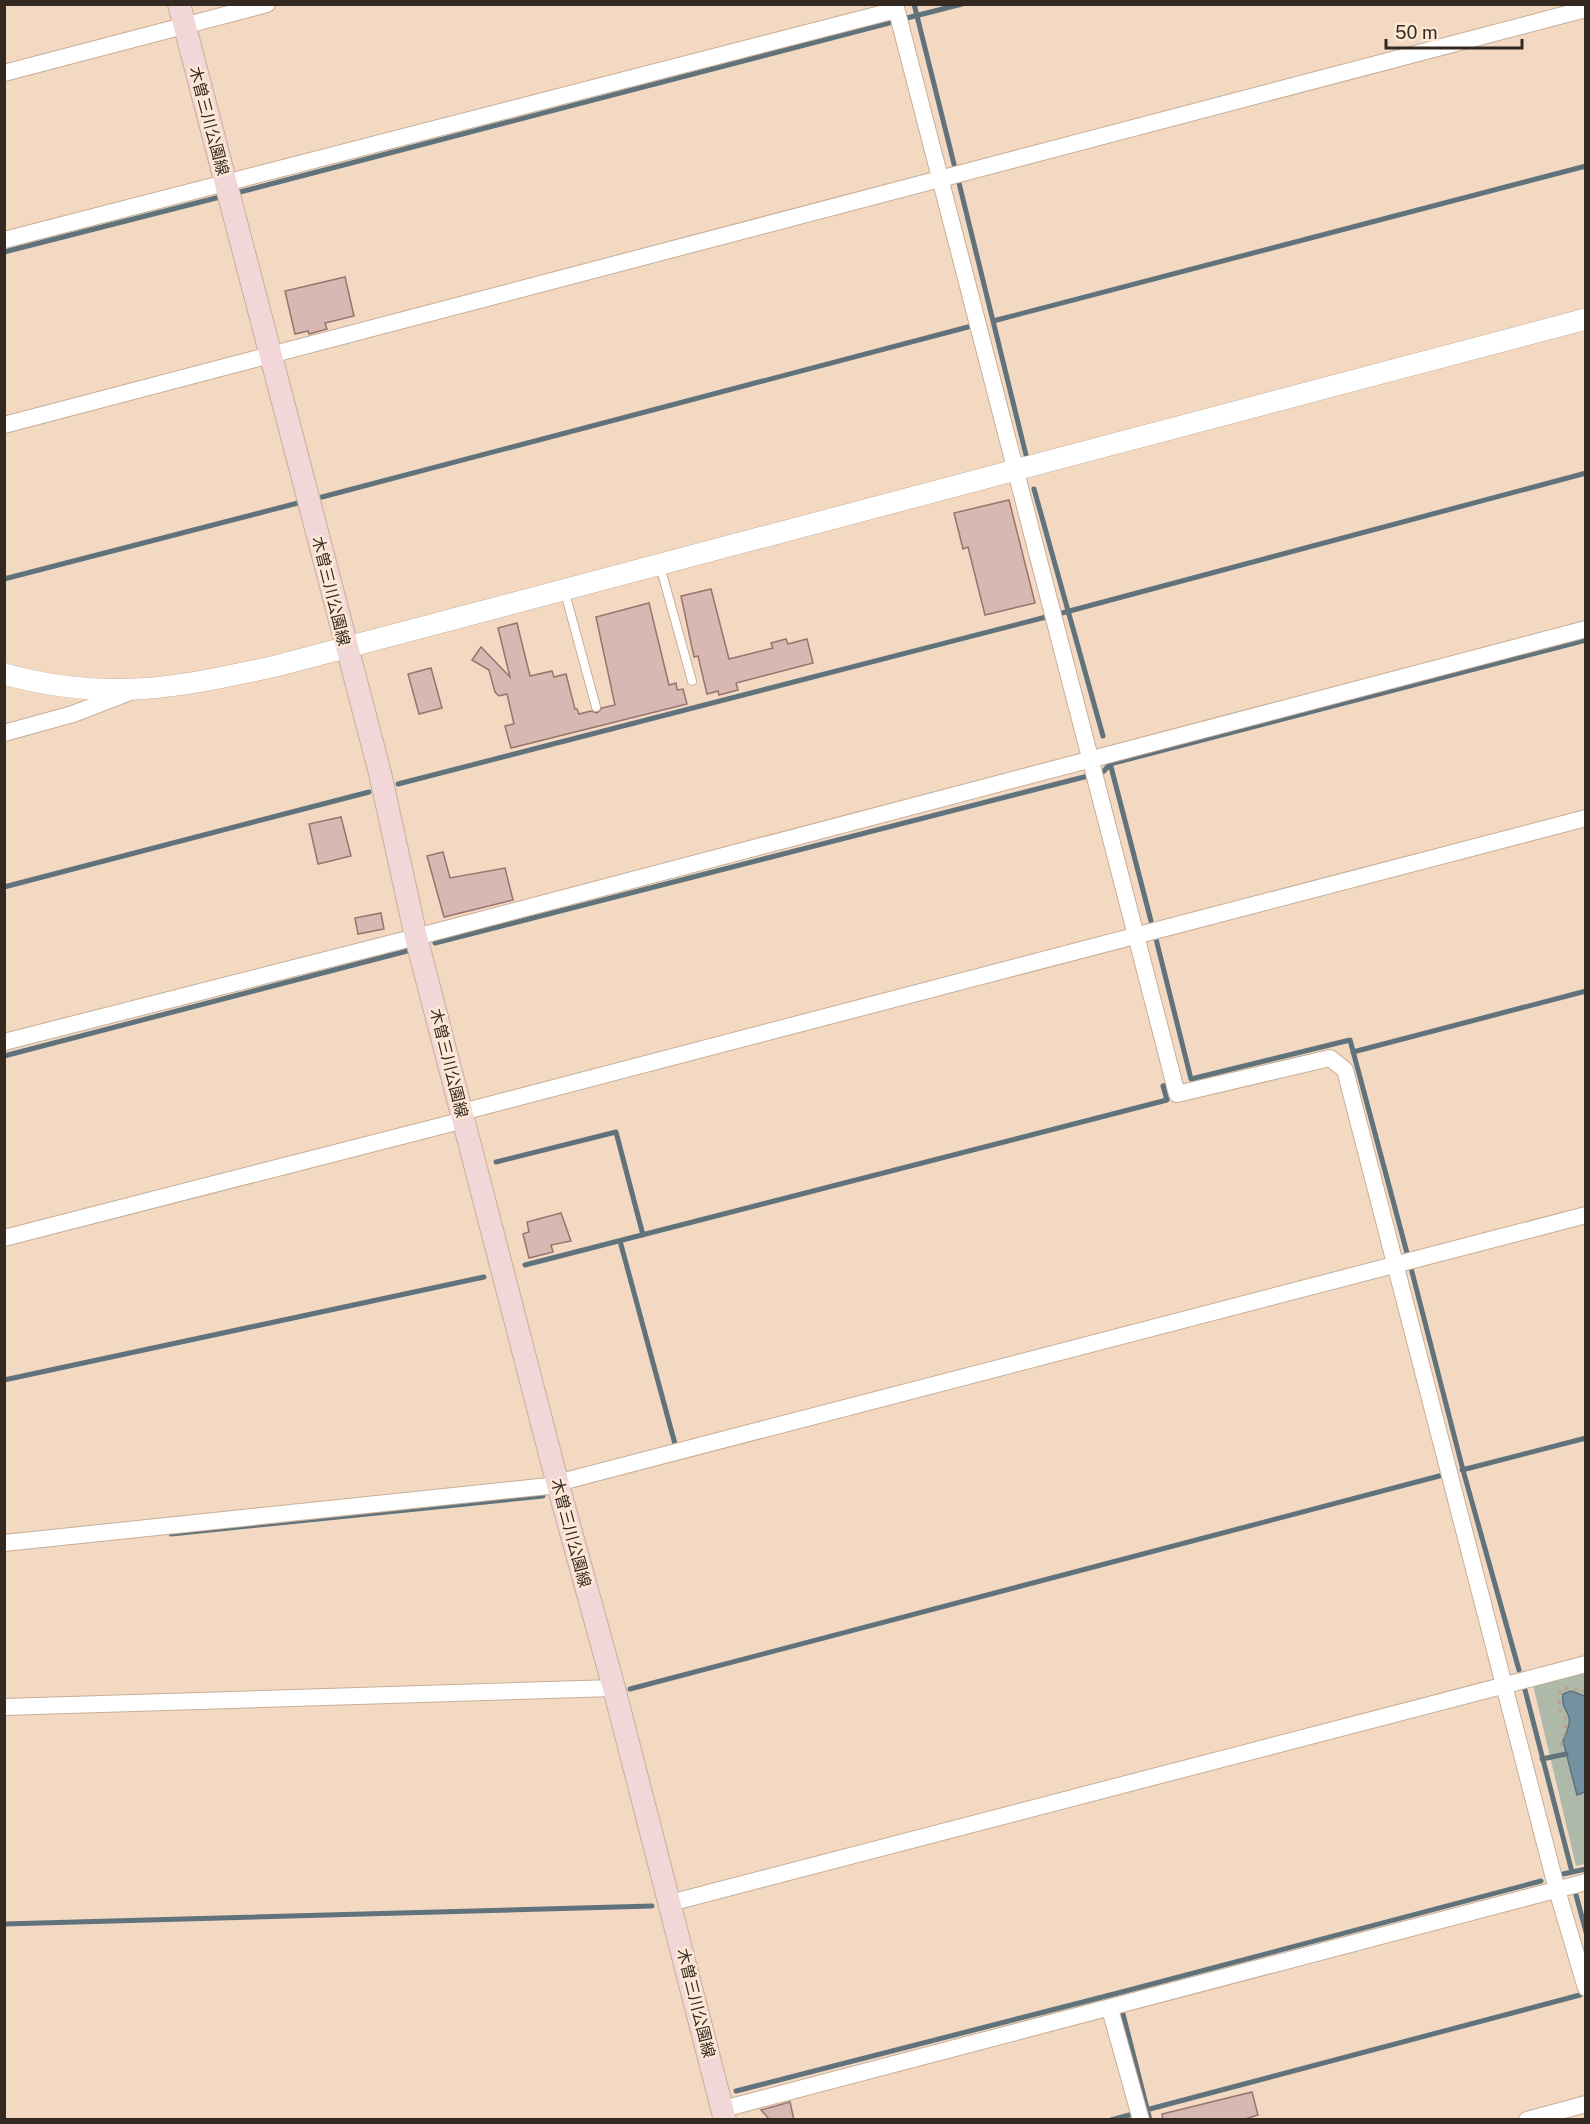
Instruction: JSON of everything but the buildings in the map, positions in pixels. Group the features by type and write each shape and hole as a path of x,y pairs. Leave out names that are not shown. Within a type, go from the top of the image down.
{"main road":[{"name":"木曽三川公園線","path":"181,15 380,773 416,937 557,1484 614,1688 724,2114"}],"street":[{"path":"4,73 181,15 267,4"},
{"path":"4,240 226,184 895,7 1016,469 1088,760 1177,1094 1330,1058 1345,1070 1557,1890 1586,1988"},
{"path":"4,425 1586,9"},
{"path":"4,675 60,687 137,690 187,686 276,666 345,645 1586,319"},
{"path":"4,1042 416,937 1586,629"},
{"path":"4,733 73,714 137,690"},
{"path":"4,1238 1134,935 1586,818"},
{"path":"4,1543 557,1484 1586,1215"},
{"path":"670,1903 1586,1664"},
{"path":"4,1707 614,1688"},
{"path":"724,2114 1110,2008 1586,1882"},
{"path":"1110,2008 1141,2120"},
{"path":"1527,2120 1586,2104"}],"lane":[{"path":"659,563 692,681"},
{"path":"563,588 596,707"}],"path":[{"path":"1562,1746 1567,1721 1559,1708 1560,1691 1567,1688 1586,1691"}],"green space":[{"path":"1585,1671 1585,1864 1576,1866 1533,1685"}],"water":[{"path":"1571,1691 1585,1696 1585,1792 1577,1795 1563,1741 1569,1718 1564,1707 1563,1694"}],"waterway":[{"path":"914,4 955,168"},
{"path":"907,18 962,4"},
{"path":"240,192 889,23"},
{"path":"993,321 1586,166"},
{"path":"959,183 1026,455"},
{"path":"4,252 220,197"},
{"path":"322,497 968,327"},
{"path":"1062,613 1586,473"},
{"path":"1034,489 1103,736"},
{"path":"4,579 298,503"},
{"path":"398,784 1046,617"},
{"path":"1104,771 1110,764 1586,640"},
{"path":"1110,763 1151,921"},
{"path":"435,943 1088,776"},
{"path":"4,887 369,792"},
{"path":"1155,935 1191,1079 1350,1040 1407,1253"},
{"path":"4,1056 407,951"},
{"path":"1353,1052 1586,991"},
{"path":"525,1265 1167,1100 1163,1086 1168,1085"},
{"path":"496,1162 616,1132 643,1235"},
{"path":"620,1241 675,1444"},
{"path":"1411,1268 1463,1470 1519,1670"},
{"path":"4,1380 484,1277"},
{"path":"1462,1470 1586,1438"},
{"path":"630,1689 1443,1475"},
{"path":"171,1534 543,1496"},
{"path":"1524,1686 1572,1872"},
{"path":"1542,1759 1566,1754"},
{"path":"1563,1874 1586,1869"},
{"path":"736,2091 1541,1881"},
{"path":"1576,1895 1586,1932"},
{"path":"4,1924 652,1906"},
{"path":"1146,2110 1580,1995"},
{"path":"1123,2014 1150,2120"},
{"path":"1111,2120 1133,2114"}]}
